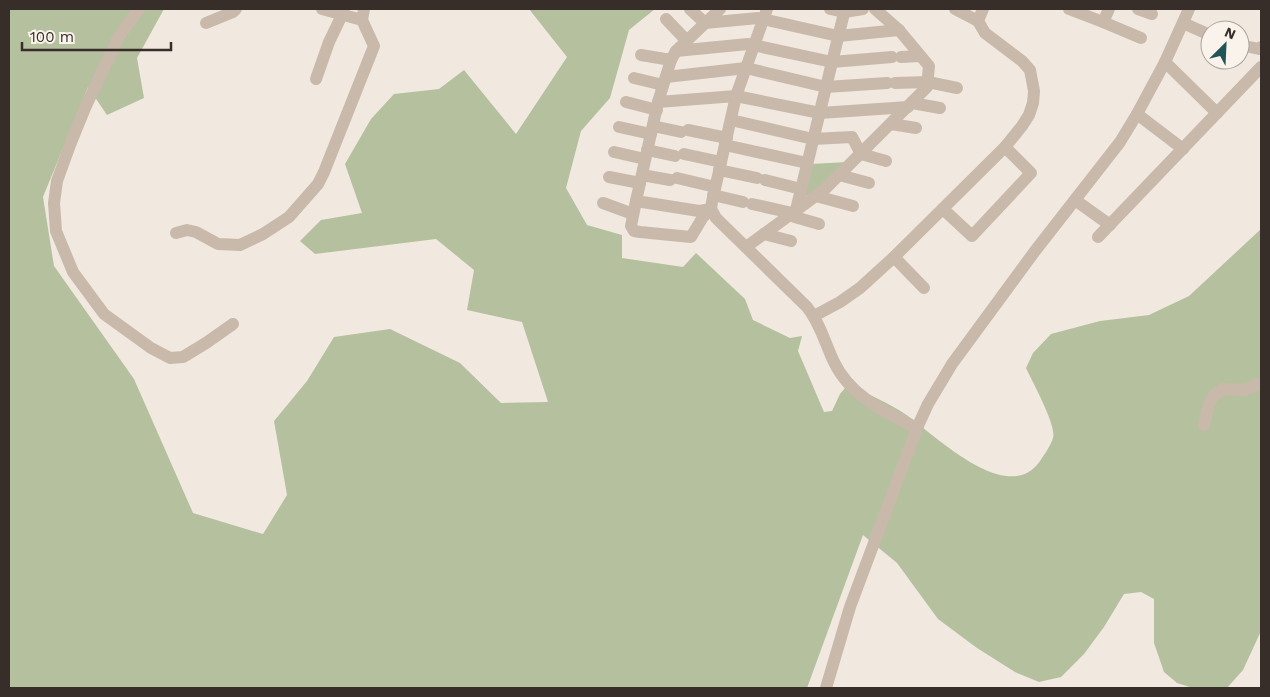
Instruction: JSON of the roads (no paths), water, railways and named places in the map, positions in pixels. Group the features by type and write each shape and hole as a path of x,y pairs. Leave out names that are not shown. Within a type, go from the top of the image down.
{"street":[{"path":"139,9 118,38 70,145 57,180 54,203 56,231 74,272 104,314 170,358 183,357 232,324"},
{"path":"206,23 234,12 236,9"},
{"path":"176,233 187,230 196,232 218,244 240,245 263,234 289,217 318,184 374,46 363,14 342,15 322,9"},
{"path":"690,9 705,23 758,18 765,15 838,36 899,30"},
{"path":"720,9 673,55 646,154 631,226 634,231 692,237 703,218 711,210 736,96 765,15"},
{"path":"830,9 863,9"},
{"path":"746,247 816,196 861,154 927,87 929,66 899,30 876,9"},
{"path":"814,316 840,302 860,288 894,257 1005,147 1022,126 1028,115 1033,103 1030,70 1022,61 985,33 978,21 955,9"},
{"path":"978,21 983,9"},
{"path":"1073,9 1141,38"},
{"path":"1103,22 1109,9"},
{"path":"1138,9 1152,14"},
{"path":"826,688 850,607 917,428 928,404 952,364 1035,251 1120,142 1165,62 1189,9"},
{"path":"792,213 801,189 845,10"},
{"path":"316,79 329,42 342,15"},
{"path":"666,19 687,41"},
{"path":"1183,23 1200,31"},
{"path":"641,55 673,55 754,44 832,62 920,56"},
{"path":"1165,62 1217,113"},
{"path":"1098,237 1261,67"},
{"path":"634,78 665,81 746,68 826,87 928,82 957,88"},
{"path":"626,102 658,106 736,96 820,113 910,105 940,108"},
{"path":"1137,114 1183,149"},
{"path":"731,120 813,139 852,137 861,154 886,161"},
{"path":"891,124 916,128"},
{"path":"619,127 685,131 807,163"},
{"path":"943,209 972,236 1032,172 1005,147"},
{"path":"614,152 679,155 801,189"},
{"path":"839,175 869,183"},
{"path":"609,177 674,179 748,203 792,213 819,224"},
{"path":"816,196 853,206"},
{"path":"1075,200 1110,224"},
{"path":"603,203 635,207 711,210"},
{"path":"711,210 716,218 807,307 814,316 834,364 858,395 917,428"},
{"path":"764,234 791,241"},
{"path":"894,257 924,288"},
{"path":"1204,425 1209,404 1214,395 1223,389 1245,390 1261,383"}]}
